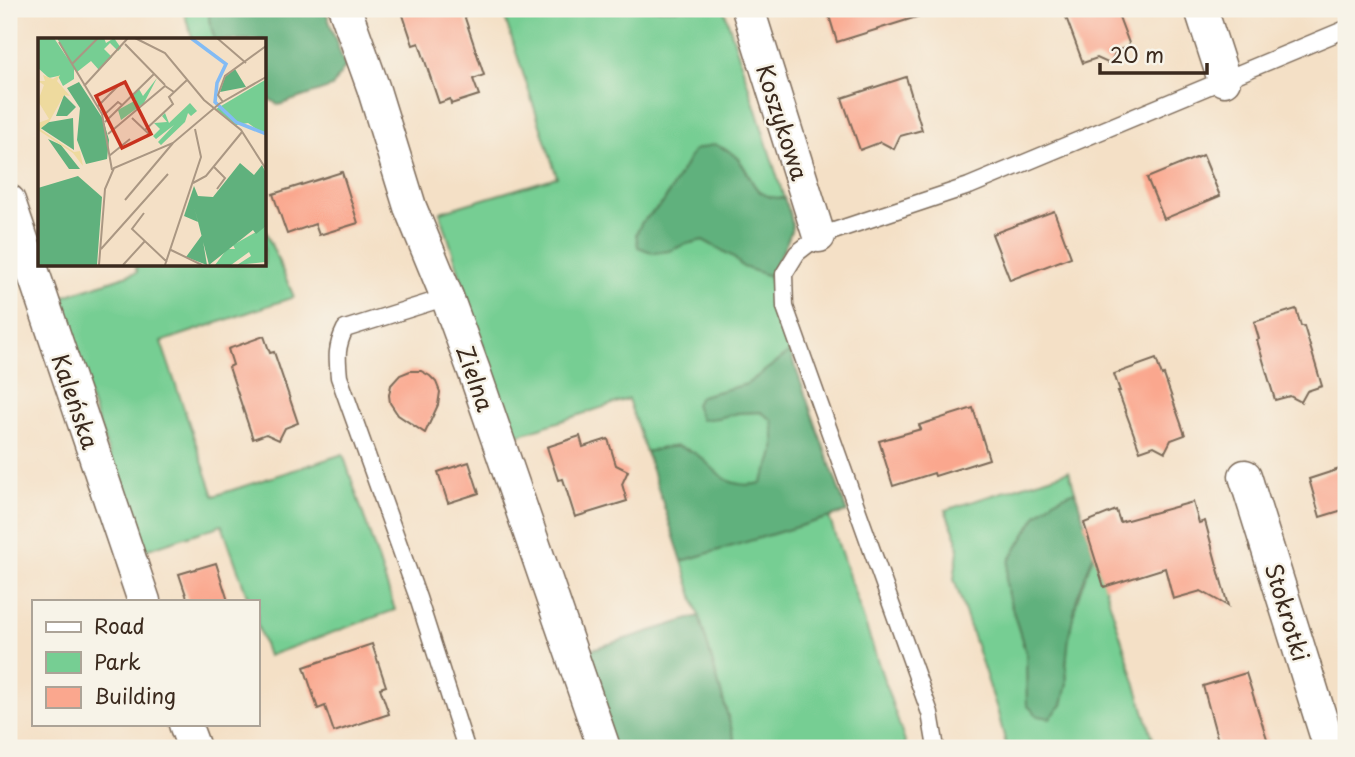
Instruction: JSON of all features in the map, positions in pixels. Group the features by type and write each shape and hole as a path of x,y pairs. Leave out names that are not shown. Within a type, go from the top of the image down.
{"street":[{"name":"Zielna","path":"345,9 373,87 410,207 447,296 604,748"},
{"name":"Koszykowa","path":"748,9 819,236"},
{"path":"1201,9 1224,80"},
{"name":"Kaleńska","path":"9,201 144,600"},
{"name":"Stokrotki","path":"1245,476 1329,748"},
{"path":"186,726 194,748"}],"lane":[{"path":"936,748 930,713 785,307 784,274 797,253 819,236 969,186 1346,29"},
{"path":"447,296 345,329 338,343 337,357 339,377 418,598 466,748"}],"green space":[{"path":"183,9 210,9 209,20 214,38 192,38"},
{"path":"210,9 325,9 345,67 332,87 279,105 266,97 266,38 214,38 209,20"},
{"path":"502,9 724,9 784,198 764,195 735,155 714,145 694,150 663,203 642,222 669,251 703,240 732,256 743,267 770,276 772,304 790,352 747,384 725,390 717,418 738,413 761,412 772,420 774,460 762,483 747,486 730,483 677,446 646,452 628,399 512,437 440,212 557,177"},
{"path":"715,144 735,156 764,195 784,198 792,225 787,243 770,276 743,267 732,256 703,240 654,253 638,247 636,234 642,222 663,203 694,150"},
{"path":"266,233 294,297 161,342 214,496 343,454 395,610 268,656 259,630 259,600 249,600 222,525 142,551 56,299 137,272 136,266 266,266"},
{"path":"790,352 847,512 682,561 646,452 679,447 701,457 724,478 734,483 761,483 774,453 772,420 761,412 701,420 695,404 701,396 747,384"},
{"path":"1069,471 1075,491 1054,500 1037,515 1009,561 1006,580 1008,595 1026,653 1027,705 1067,684 1069,633 1094,553 1156,748 1007,748 997,709 954,579 957,538 945,510"},
{"path":"1075,491 1094,553 1077,598 1069,636 1067,684 1062,705 1050,718 1038,716 1027,705 1026,653 1006,580 1009,561 1037,515 1054,500"},
{"path":"829,517 907,748 737,748 682,561"},
{"path":"699,616 737,748 609,748 580,653"}],"building":[{"path":"401,9 462,9 484,75 473,79 479,95 451,104 450,99 439,103 419,43 413,45"},
{"path":"827,9 922,9 923,15 837,42"},
{"path":"1063,9 1116,9 1130,46 1116,51 1110,64 1097,58 1083,63"},
{"path":"906,77 922,130 900,136 894,149 881,142 860,150 842,98"},
{"path":"1203,155 1220,196 1164,219 1147,178"},
{"path":"342,172 358,223 319,235 315,224 287,234 273,194"},
{"path":"1054,211 1071,257 1010,280 992,234"},
{"path":"1296,309 1301,326 1304,326 1322,386 1307,391 1301,402 1290,396 1275,400 1254,322"},
{"path":"264,336 270,353 274,352 298,423 285,428 279,440 266,434 253,439 229,367 233,365 228,349"},
{"path":"1156,359 1185,435 1171,440 1165,452 1154,446 1140,451 1114,374"},
{"path":"421,371 430,376 440,392 438,405 425,433 398,415 390,403 391,385 400,375"},
{"path":"973,408 989,459 893,486 879,441 921,429 919,425"},
{"path":"580,436 583,447 608,439 616,465 628,471 622,484 627,501 575,517 563,479 558,480 547,447"},
{"path":"469,462 479,493 448,503 438,472"},
{"path":"1346,467 1346,509 1320,517 1309,479"},
{"path":"1193,502 1199,523 1205,521 1228,606 1201,591 1173,599 1165,568 1104,587 1084,523 1116,510 1120,522"},
{"path":"216,563 228,600 188,600 179,574"},
{"path":"372,644 386,686 380,688 389,714 334,732 325,706 318,709 304,667"},
{"path":"1246,673 1270,748 1220,748 1203,686"}]}
